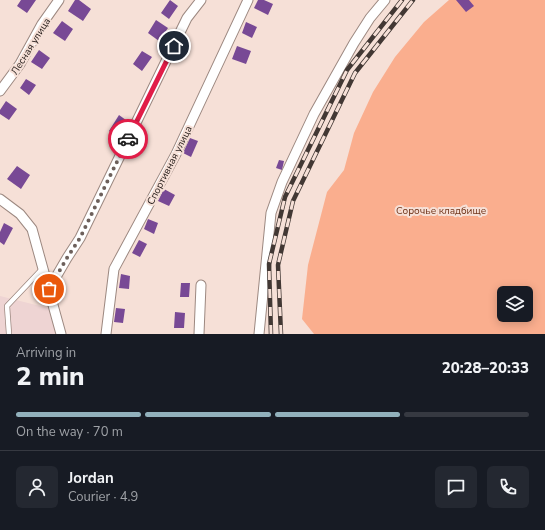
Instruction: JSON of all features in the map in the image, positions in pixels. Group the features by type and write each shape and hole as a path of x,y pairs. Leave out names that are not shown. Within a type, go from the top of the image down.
{"street":[{"name":"Лесная улица","path":"0,91 20,64 42,24 59,0"},
{"path":"49,289 80,238 187,18 201,0"},
{"name":"Спортивная улица","path":"106,334 114,269 176,154 248,0"},
{"path":"259,334 271,213 282,182 314,114 354,43 370,18 385,0"},
{"path":"0,199 20,214 32,229 61,334"},
{"path":"199,334 201,285"}],"lane":[{"path":"9,334 7,306 43,268"}],"shaded area":[{"path":"0,296 52,309 55,334 0,334"}],"green space":[{"name":"Сорочье кладбище","path":"449,0 545,0 545,334 314,334 302,319 308,265 327,192 344,170 354,133 373,92 395,57 424,22"}],"building":[{"path":"21,0 36,0 27,13 17,6"},
{"path":"75,0 79,0 91,9 83,21 68,11"},
{"path":"170,0 178,6 169,19 161,13"},
{"path":"258,0 264,0 273,4 268,15 254,8"},
{"path":"456,0 469,0 474,6 466,12"},
{"path":"156,20 168,28 159,41 148,33"},
{"path":"62,21 73,29 65,41 53,33"},
{"path":"246,22 257,27 252,38 242,33"},
{"path":"237,46 251,51 246,64 232,59"},
{"path":"39,50 50,58 42,69 31,62"},
{"path":"142,51 152,57 142,71 133,64"},
{"path":"26,79 36,85 29,95 20,88"},
{"path":"6,101 17,109 9,120 0,114 0,110"},
{"path":"119,115 130,123 119,138 109,131"},
{"path":"190,138 198,141 191,157 183,153"},
{"path":"279,160 284,161 282,170 276,168"},
{"path":"17,166 30,175 21,189 7,179"},
{"path":"164,189 175,195 169,206 158,201"},
{"path":"148,219 158,223 154,234 144,229"},
{"path":"4,223 13,228 4,245 0,242 0,232"},
{"path":"139,240 147,244 140,257 132,253"},
{"path":"121,274 130,276 129,289 119,288"},
{"path":"181,283 190,283 189,297 180,297"},
{"path":"116,308 125,309 123,323 114,322"},
{"path":"175,312 185,313 184,328 174,328"}],"railway":[{"path":"271,334 269,264 285,197 347,70 402,0"},
{"path":"281,334 278,265 293,201 355,73 413,0"}],"way so far":[{"path":"49,289 80,238 128,139"}],"route":[{"path":"128,139 174,46"}]}
